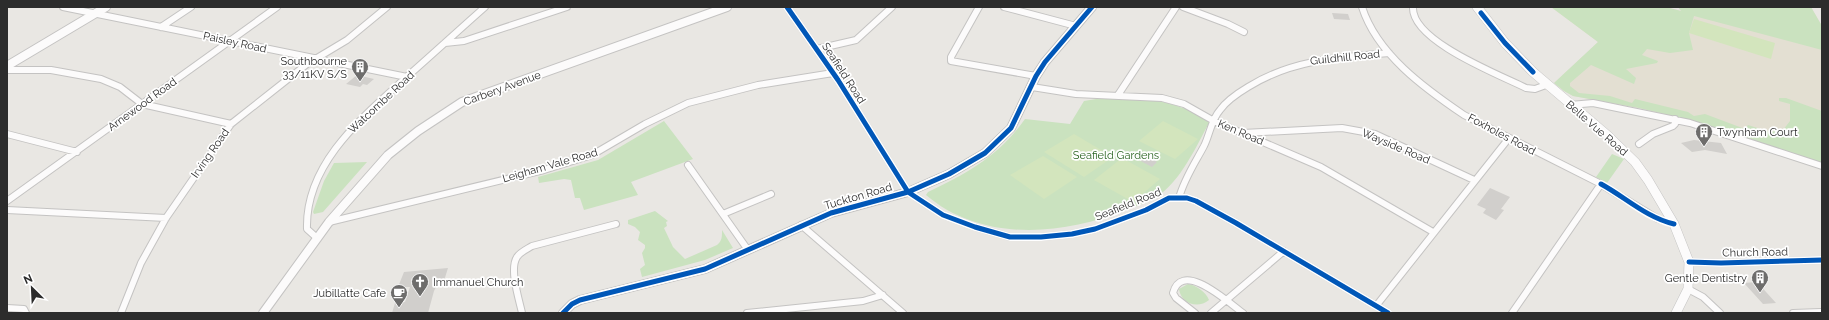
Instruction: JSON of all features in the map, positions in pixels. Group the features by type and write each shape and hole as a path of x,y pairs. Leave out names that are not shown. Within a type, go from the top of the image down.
{"main road":[{"name":"Belle Vue Road","path":"1477,7 1505,44 1546,85 1607,135 1635,162 1648,180 1674,224 1689,262 1688,289 1676,313"}],"street":[{"name":"Paisley Road","path":"63,7 407,77"},
{"path":"7,66 106,7"},
{"path":"161,27 191,7"},
{"name":"Arnewood Road","path":"7,201 277,7"},
{"name":"Irving Road","path":"121,313 141,262 166,218 231,124 315,59 347,40 387,7"},
{"name":"Watcombe Road","path":"318,238 307,229 306,211 315,186 332,155 347,133 360,119 485,7"},
{"path":"445,43 464,41 567,7"},
{"name":"Carbery Avenue","path":"263,313 329,222 388,155 418,131 462,102 727,7"},
{"name":"Seafield Road","path":"787,7 833,73 908,192 943,215 975,227 1010,236 1041,237 1072,234 1095,229 1123,219 1169,198 1196,201 1388,313"},
{"path":"817,49 856,40 892,7"},
{"path":"979,7 951,57 951,61 1036,76"},
{"path":"1004,7 1076,26"},
{"name":"Tuckton Road","path":"563,313 572,304 580,300 705,270 801,225 831,213 908,192 949,174 985,153 1011,128 1036,76 1045,62 1092,7"},
{"path":"1118,95 1176,7"},
{"path":"1183,7 1228,24 1244,32"},
{"name":"Foxholes Road","path":"1362,7 1366,22 1370,29 1389,53 1443,100 1464,115 1620,194 1652,217 1666,223 1674,224"},
{"path":"1414,7 1413,15 1418,23 1437,43 1448,50 1526,88 1535,89 1546,85"},
{"name":"Guildhill Road","path":"1179,198 1181,188 1206,143 1214,121 1222,106 1236,94 1273,72 1318,59 1389,53"},
{"path":"7,70 51,70 101,78 120,87 142,104 231,124"},
{"name":"Leigham Vale Road","path":"329,222 544,170 592,155 645,124 695,101 758,84 833,73"},
{"name":"Ken Road","path":"1032,87 1076,94 1162,98 1184,104 1214,121 1310,161 1433,232"},
{"path":"1570,104 1593,103 1675,119 1822,166"},
{"path":"1639,144 1652,134 1673,126 1675,124 1675,119"},
{"name":"Wayside Road","path":"1241,133 1342,128 1357,130 1375,134 1474,180"},
{"path":"7,134 77,152"},
{"path":"1376,306 1474,180 1509,138"},
{"path":"688,165 748,250"},
{"path":"1512,313 1601,184"},
{"path":"723,214 771,194"},
{"path":"7,210 166,218"},
{"path":"522,313 514,269 515,259 522,251 532,246 616,224"},
{"path":"801,225 903,313"},
{"path":"1211,313 1284,251"},
{"name":"Church Road","path":"1689,262 1721,263 1822,260"},
{"path":"1195,313 1176,298 1173,293 1174,287 1178,283 1186,280 1202,283 1243,313"},
{"path":"1688,289 1703,297 1720,313"},
{"path":"747,313 862,300 883,295"},
{"path":"7,308 24,309 26,313"},
{"path":"1793,313 1822,312"}],"shaded area":[{"path":"1551,7 1666,7 1681,11 1678,7 1811,7 1822,26 1822,141 1793,153 1690,120 1639,108 1573,96 1554,83 1598,42"}],"green space":[{"path":"1551,7 1666,7 1681,11 1678,7 1811,7 1822,26 1822,50 1694,16 1689,33 1693,50 1670,53 1647,49 1642,55 1658,61 1657,63 1626,69 1636,78 1634,84 1591,65 1570,83 1570,86 1579,93 1610,96 1632,103 1635,99 1688,112 1694,116 1705,114 1745,129 1748,125 1770,132 1783,130 1790,121 1790,104 1779,101 1779,98 1786,98 1822,111 1822,163 1690,120 1639,108 1573,96 1564,91 1554,83 1598,42"},
{"path":"1694,19 1775,43 1771,59 1689,33"},
{"name":"Seafield Gardens","path":"1096,99 1138,99 1160,102 1184,108 1210,121 1187,163 1173,183 1165,191 1149,201 1101,219 1049,229 1022,230 997,227 971,221 948,210 926,195 928,192 956,178 982,162 1015,132 1025,119 1070,124 1084,101"},
{"path":"664,121 693,159 631,182 638,195 584,210 580,198 575,198 571,180 564,179 539,183 538,177 598,160"},
{"path":"1163,121 1198,139 1175,159 1139,141"},
{"path":"1074,134 1113,157 1084,177 1044,152"},
{"path":"1612,154 1624,159 1607,183 1596,177"},
{"path":"1043,156 1077,177 1044,199 1010,175"},
{"path":"1122,158 1160,179 1133,202 1094,180"},
{"path":"367,162 323,212 314,214 313,212 324,181 334,163"},
{"path":"655,211 668,221 666,222 667,226 664,228 673,247 685,259 717,245 721,239 722,230 733,248 705,260 642,277 640,269 645,265 642,253 645,245 638,240 640,232 635,227 628,224 628,220"},
{"path":"1188,284 1200,289 1206,294 1209,300 1200,304 1191,304 1186,301 1180,294 1179,289"}],"building":[{"path":"1332,13 1348,14 1350,20 1334,19"},
{"name":"Southbourne 33/11KV S/S","path":"357,75 374,79 367,85 363,84 360,87 346,84"},
{"name":"Twynham Court","path":"1694,140 1721,143 1727,154 1705,150 1692,152 1681,143"},
{"name":"Seafield Gardens","path":"1138,152 1157,162 1152,167 1133,157"},
{"path":"1490,188 1510,197 1501,209 1504,210 1496,220 1483,213 1486,209 1477,205"},
{"path":"448,268 443,284 437,285 434,291 428,313 392,313 395,303 405,302 410,287 398,287 404,272"},
{"name":"Gentle Dentistry","path":"1757,282 1776,303 1763,304 1744,283"}],"cycle path":[{"path":"787,7 838,80 908,192 943,215 975,227 1010,237 1041,237 1072,234 1095,229 1146,210 1169,198 1187,198 1196,201 1236,223 1388,313"},
{"path":"563,313 572,304 580,300 705,269 831,213 908,192 949,174 985,153 1011,128 1036,76 1045,62 1092,7"},
{"path":"1481,13 1505,43 1533,72"},
{"path":"1601,184 1653,217 1674,224"},
{"path":"1689,262 1721,263 1822,260"}],"place":[{"name":"Southbourne 33/11KV S/S","path":"360,82"},
{"name":"Twynham Court","path":"1704,147"},
{"name":"Gentle Dentistry","path":"1760,293"},
{"name":"Immanuel Church","path":"420,297"},
{"name":"Jubillatte Cafe","path":"399,308"}]}
